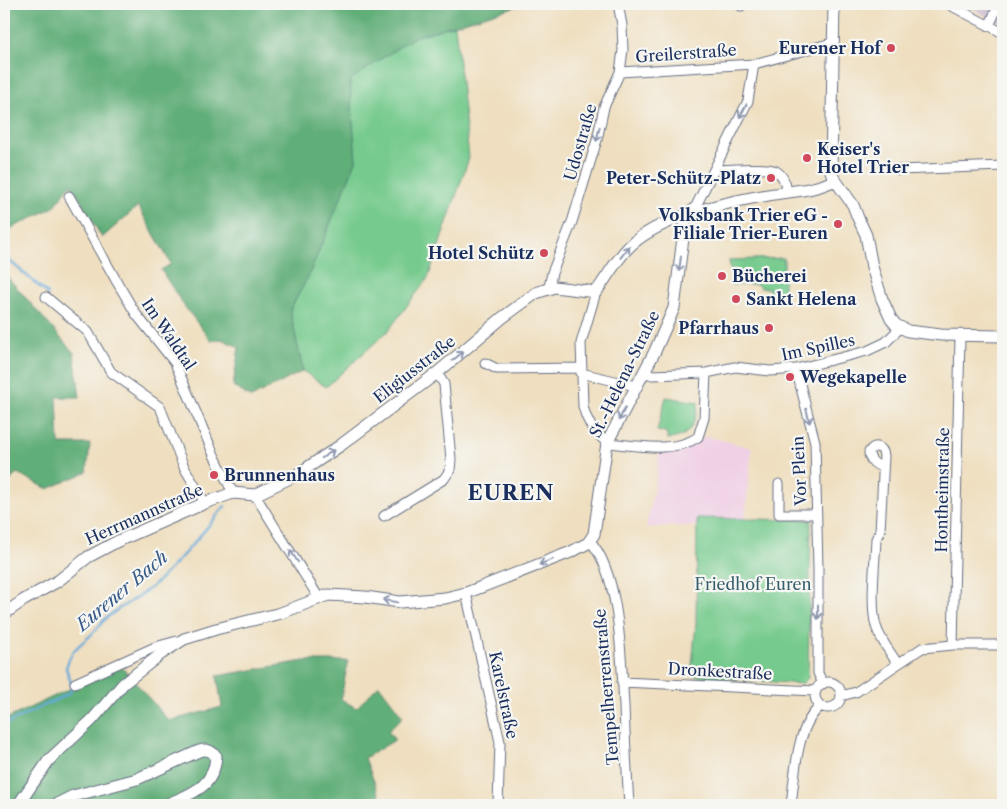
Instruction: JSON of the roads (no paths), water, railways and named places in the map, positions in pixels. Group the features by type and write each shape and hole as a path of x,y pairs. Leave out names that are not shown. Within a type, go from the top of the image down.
{"street":[{"name":"Udostraße","path":"549,287 552,273 572,222 597,140 604,108 620,72 623,50 618,4"},
{"path":"834,4 831,170 835,180 853,205 866,235 872,267 890,319 900,328 914,332 960,336 1003,336"},
{"path":"948,4 1003,33"},
{"path":"989,26 999,4"},
{"path":"686,215 696,206 748,101 754,64 832,43"},
{"name":"Greilerstraße","path":"620,72 754,64"},
{"path":"899,170 1003,166"},
{"path":"714,170 764,169 776,171 785,181 787,192"},
{"path":"706,373 704,418 698,437 681,445 661,446 607,443 592,428 583,406 581,343 596,292 633,243 654,230 694,211 747,199 816,188 835,180"},
{"name":"Im Waldtal","path":"69,196 136,314 175,363 214,455 233,494"},
{"name":"St.-Helena-Straße","path":"592,538 607,443 645,372 674,308 686,215"},
{"path":"549,287 596,292"},
{"name":"Eligiusstraße","path":"255,495 298,474 341,445 437,373 522,303 549,287"},
{"path":"46,297 88,332 111,372 160,407 184,467 205,503"},
{"name":"Im Spilles","path":"645,372 652,375 706,373 735,367 770,371 796,369 867,352 886,342 900,328"},
{"name":"Hontheimstraße","path":"953,645 960,336"},
{"path":"485,363 497,369 581,370 636,386"},
{"name":"Vor Plein","path":"796,369 815,442 819,687"},
{"path":"384,516 444,479 450,470 451,459 444,384 437,373"},
{"path":"883,468 880,531 876,540 874,613 876,627 898,664"},
{"name":"Vor Plein","path":"778,484 779,514 816,514"},
{"name":"Herrmannstraße","path":"4,614 24,600 58,581 88,557 106,546 205,503 233,494 255,495"},
{"path":"255,495 319,598"},
{"path":"75,682 156,648 216,629 281,613 328,595 346,595 400,602 446,598 466,593 571,552 592,538"},
{"name":"Tempelherrenstraße","path":"592,538 603,561 616,608 629,805"},
{"name":"Karelstraße","path":"466,593 500,742 498,805"},
{"path":"18,805 49,760 92,720 123,684 161,654 184,639"},
{"path":"841,696 839,689 834,684 819,687 816,701 821,706 828,708 835,706 841,696 856,692 922,648 953,645 1003,645"},
{"name":"Dronkestraße","path":"622,682 819,687"},
{"path":"792,805 804,730 814,712 821,706"},
{"path":"55,805 73,796 137,779 199,751 211,750 216,756 216,768 212,777 198,790 166,805"}],"waterway":[{"path":"4,256 48,294"},
{"name":"Eurener Bach","path":"4,725 70,693 72,686 66,668 70,656 106,618 156,583 192,546 225,506"}],"place":[{"name":"Eurener Hof","path":"891,48"},
{"name":"Keiser's Hotel Trier","path":"807,158"},
{"name":"Peter-Schütz-Platz","path":"771,178"},
{"name":"Volksbank Trier eG - Filiale Trier-Euren","path":"838,224"},
{"name":"Hotel Schütz","path":"544,253"},
{"name":"Bücherei","path":"722,276"},
{"name":"Sankt Helena","path":"736,299"},
{"name":"Pfarrhaus","path":"769,328"},
{"name":"Wegekapelle","path":"790,377"},
{"name":"Brunnenhaus","path":"214,475"}],"district":[{"name":"EUREN","path":"511,493"}],"park label":[{"name":"Friedhof Euren","path":"753,584"}]}
